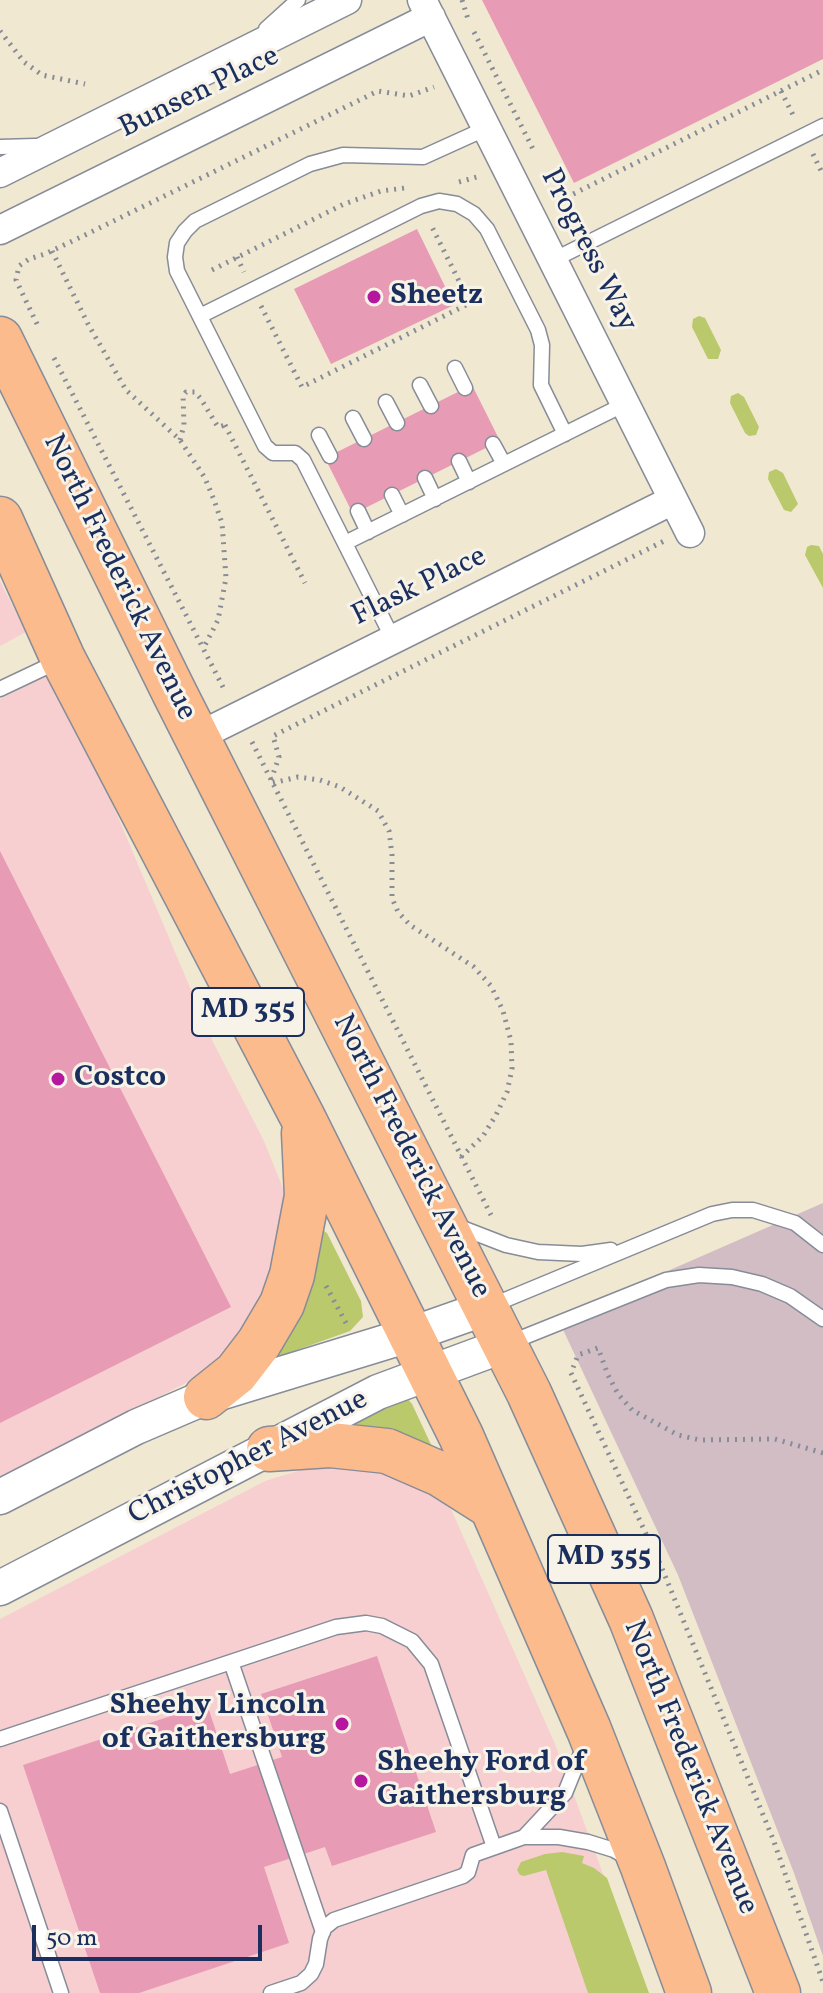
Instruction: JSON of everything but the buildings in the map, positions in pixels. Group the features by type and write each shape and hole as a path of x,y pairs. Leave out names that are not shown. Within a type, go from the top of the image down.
{"main road":[{"name":"North Frederick Avenue","path":"21,336 197,737 495,1326 631,1619 778,1993"},
{"name":"MD 355","path":"0,519 63,659 303,1118 421,1353 589,1730 643,1867 684,1988"},
{"path":"206,1397 236,1373 259,1343 282,1304 292,1275 307,1196 303,1118"},
{"path":"269,1449 330,1445 387,1451 440,1474 492,1507"}],"street":[{"name":"Bunsen Place","path":"0,173 347,0"},
{"name":"Bunsen Place","path":"0,230 426,9"},
{"name":"Progress Way","path":"426,9 690,533"},
{"name":"Flask Place","path":"197,737 673,500"},
{"name":"Christopher Avenue","path":"0,1497 136,1427 206,1397 421,1353 495,1326"},
{"name":"Christopher Avenue","path":"0,1588 378,1392 421,1353"}],"lane":[{"path":"234,57 298,0"},
{"path":"553,260 823,126"},
{"path":"393,639 300,456 289,452 273,453 265,446 177,271 177,243 195,221 320,160 343,155 423,157 487,128"},
{"path":"0,147 18,149 59,143"},
{"path":"200,316 421,206 439,201 457,204 474,214 487,229 538,330 542,345 541,385 565,434"},
{"path":"455,368 465,388"},
{"path":"420,385 431,406"},
{"path":"386,402 397,423"},
{"path":"345,543 625,404"},
{"path":"353,418 364,439"},
{"path":"319,435 330,456"},
{"path":"493,444 504,464"},
{"path":"459,461 469,482"},
{"path":"425,478 435,499"},
{"path":"392,495 402,515"},
{"path":"358,511 368,532"},
{"path":"0,689 63,659"},
{"path":"495,1326 628,1248 712,1214 753,1210 786,1219 803,1228 823,1245"},
{"path":"439,1216 472,1233 538,1252 582,1254 628,1248"},
{"path":"495,1326 666,1280 699,1275 732,1277 762,1284 790,1296 823,1319"},
{"path":"0,1739 351,1623 382,1626 412,1641 431,1664 494,1847"},
{"path":"231,1662 323,1932"},
{"path":"524,1837 565,1793 589,1730"},
{"path":"0,1811 61,1993"},
{"path":"271,1993 301,1983 311,1974 323,1932 334,1920 463,1876 468,1872 473,1855 494,1847 524,1837 559,1837 614,1850 643,1867"}],"path":[{"path":"462,0 465,14 539,161"},
{"path":"0,31 24,62 42,75 85,84"},
{"path":"559,201 823,70"},
{"path":"451,183 481,176"},
{"path":"212,270 237,257 344,204 381,191 412,188 470,303 302,387 237,257"},
{"path":"552,188 564,211"},
{"path":"52,251 88,324 126,390 180,440 205,478 222,523 226,578 218,620 203,648"},
{"path":"19,266 16,280 21,336"},
{"path":"48,346 497,1227"},
{"path":"180,440 184,425 183,396 186,392 195,392 218,427 228,424 305,583"},
{"path":"273,783 298,777 320,780 348,791 378,811 389,831 392,898 398,912 410,925 474,967 491,986 503,1011 511,1041 512,1069 507,1092 496,1115 483,1136 461,1157"},
{"path":"324,1283 350,1331"},
{"path":"823,1453 775,1439 700,1440 678,1435 632,1410 618,1394 598,1348 578,1355 571,1373 661,1566 773,1839 823,1982"}],"shaded area":[{"path":"0,581 26,632 0,646"},
{"path":"49,674 99,772 213,1042 263,1139 283,1188 287,1214 284,1261 226,1357 186,1383 0,1478 0,699"},
{"path":"823,1203 823,1956 794,1873 678,1575 558,1319"},
{"path":"357,1467 385,1473 432,1494 451,1509 555,1744 647,1993 0,1993 0,1619 265,1481 301,1470"}],"green space":[{"path":"699,316 705,318 721,350 718,359 708,359 692,327 693,319"},
{"path":"738,393 744,397 759,427 756,435 745,433 730,403 731,396"},
{"path":"776,469 783,473 798,504 791,512 784,510 768,479 769,472"},
{"path":"819,546 823,554 823,588 805,555 807,547"},
{"path":"320,1228 327,1233 361,1301 363,1317 350,1331 276,1355"},
{"path":"407,1398 435,1453 347,1428"},
{"path":"562,1852 584,1856 582,1863 607,1878 649,1993 588,1993 546,1870 524,1876 517,1870 521,1862"}],"place":[{"name":"Sheetz","path":"374,297"},
{"name":"Costco","path":"58,1079"},
{"name":"Sheehy Lincoln of Gaithersburg","path":"342,1724"},
{"name":"Sheehy Ford of Gaithersburg","path":"361,1781"}]}
